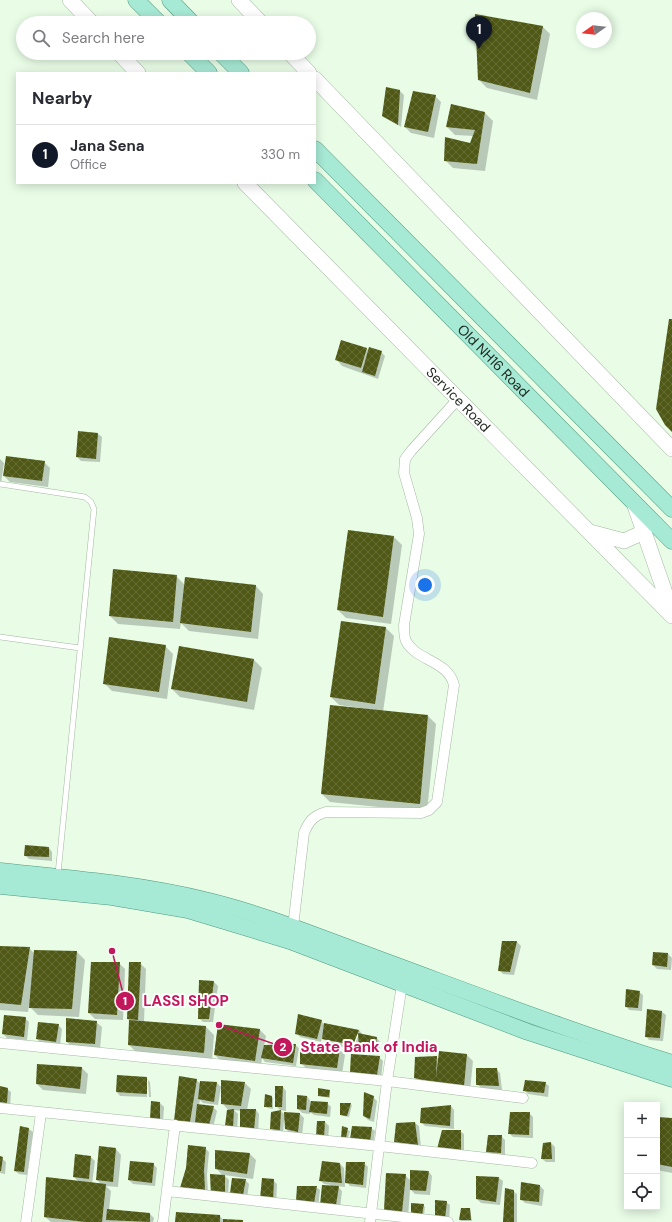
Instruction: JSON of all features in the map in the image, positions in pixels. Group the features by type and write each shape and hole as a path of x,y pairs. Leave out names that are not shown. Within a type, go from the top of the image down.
{"main road":[{"path":"136,0 152,16"},
{"path":"170,0 185,16"},
{"path":"196,60 209,72"},
{"path":"228,60 240,72"},
{"name":"Old NH16 Road","path":"316,150 672,509"},
{"name":"Old NH16 Road","path":"316,181 672,542"},
{"path":"0,871 120,899 188,910 404,976 672,1062"},
{"path":"0,886 56,884 178,894 229,906 293,927 528,1032 672,1079"}],"street":[{"path":"70,0 85,16"},
{"path":"239,0 254,16"},
{"path":"126,60 137,72"},
{"path":"297,60 308,72"},
{"path":"316,80 672,449"},
{"name":"Service Road","path":"245,184 672,616"},
{"path":"293,927 304,833 309,821 316,815 326,812 421,814 429,810 437,802 454,685 452,678 445,669 412,649 405,640 404,625 419,534 417,518 404,473 405,460 411,451 458,399"},
{"path":"634,503 672,613"},
{"path":"587,531 624,541 644,532"},
{"path":"370,1217 387,1081 404,976"},
{"path":"0,1043 387,1081 523,1098"},
{"path":"0,1108 532,1163"},
{"path":"26,1222 41,1113"},
{"path":"163,1222 175,1125"},
{"path":"167,1191 370,1217 448,1222"}],"lane":[{"path":"0,484 85,497 91,502 94,509 56,884"},
{"path":"0,637 80,648"}],"building":[{"path":"475,14 543,26 530,93 478,80"},
{"path":"386,87 400,90 398,125 382,116"},
{"path":"413,91 436,95 428,132 404,127"},
{"path":"451,104 485,112 477,164 444,161 445,137 470,143 475,130 446,127"},
{"path":"669,319 672,319 672,432 665,425 656,409"},
{"path":"341,340 367,348 361,368 335,360"},
{"path":"369,347 382,351 375,376 362,372"},
{"path":"78,431 98,433 96,459 76,457"},
{"path":"6,456 45,461 42,481 3,476"},
{"path":"348,530 394,536 383,617 337,610"},
{"path":"113,569 177,575 173,622 109,616"},
{"path":"185,577 256,585 251,632 180,623"},
{"path":"341,621 386,627 375,704 330,697"},
{"path":"109,637 166,645 159,692 103,684"},
{"path":"179,646 254,659 247,702 171,689"},
{"path":"330,705 428,715 420,804 321,794"},
{"path":"25,845 49,847 49,857 24,856"},
{"path":"502,941 517,941 510,972 498,971"},
{"path":"0,946 30,947 21,1005 0,1003"},
{"path":"34,950 77,951 72,1009 29,1008"},
{"path":"653,952 668,953 667,967 652,965"},
{"path":"91,962 120,962 117,1015 88,1013"},
{"path":"129,962 141,962 138,1020 127,1019"},
{"path":"199,980 214,981 209,1019 198,1019"},
{"path":"626,989 640,991 638,1008 625,1007"},
{"path":"647,1009 662,1011 660,1038 645,1037"},
{"path":"298,1014 322,1020 317,1039 295,1034"},
{"path":"4,1015 26,1017 24,1037 2,1034"},
{"path":"66,1018 97,1021 95,1044 66,1042"},
{"path":"129,1020 206,1026 204,1053 128,1045"},
{"path":"38,1022 59,1024 56,1042 36,1039"},
{"path":"324,1023 359,1030 353,1045 322,1039"},
{"path":"218,1024 260,1029 255,1061 214,1055"},
{"path":"358,1033 377,1037 375,1051 359,1047"},
{"path":"296,1044 293,1063 261,1058 264,1045"},
{"path":"300,1047 340,1048 337,1068 300,1064"},
{"path":"439,1051 467,1054 464,1086 435,1083 414,1078 415,1057 437,1056 436,1077"},
{"path":"351,1054 380,1056 377,1075 350,1072"},
{"path":"37,1064 82,1067 80,1089 36,1084"},
{"path":"476,1068 497,1068 499,1086 476,1085"},
{"path":"117,1075 147,1077 147,1094 116,1092"},
{"path":"179,1076 197,1079 190,1122 174,1121"},
{"path":"221,1080 245,1082 241,1106 221,1104"},
{"path":"525,1080 546,1082 544,1093 523,1091"},
{"path":"200,1081 217,1082 214,1102 198,1099"},
{"path":"0,1086 8,1088 7,1103 0,1102"},
{"path":"275,1086 283,1086 282,1107 275,1107"},
{"path":"318,1088 330,1090 329,1097 318,1096"},
{"path":"364,1092 374,1096 370,1119 363,1116"},
{"path":"265,1094 272,1096 272,1107 264,1107"},
{"path":"297,1095 307,1096 306,1110 297,1109"},
{"path":"151,1101 160,1102 160,1119 150,1119"},
{"path":"311,1101 328,1102 327,1114 309,1112"},
{"path":"340,1103 351,1103 347,1116 340,1115"},
{"path":"197,1104 214,1106 209,1125 195,1123"},
{"path":"451,1105 450,1126 420,1123 421,1108"},
{"path":"234,1109 233,1128 225,1126 227,1110"},
{"path":"240,1109 256,1109 254,1130 240,1128"},
{"path":"281,1110 280,1130 270,1129 271,1112"},
{"path":"284,1112 300,1113 298,1132 285,1129"},
{"path":"510,1112 530,1112 529,1135 508,1134"},
{"path":"660,1117 672,1118 672,1167 660,1165"},
{"path":"317,1121 325,1121 324,1138 316,1136"},
{"path":"415,1122 418,1145 394,1142 396,1123"},
{"path":"20,1126 29,1128 24,1172 14,1171"},
{"path":"342,1126 348,1128 346,1138 341,1138"},
{"path":"352,1126 372,1127 370,1142 350,1139"},
{"path":"442,1130 461,1130 461,1150 437,1149"},
{"path":"488,1135 502,1135 501,1153 486,1152"},
{"path":"551,1142 552,1159 541,1159 543,1143"},
{"path":"188,1145 206,1147 204,1170 205,1190 180,1188 186,1168"},
{"path":"99,1146 116,1148 113,1182 96,1180"},
{"path":"215,1150 250,1153 247,1174 215,1169"},
{"path":"75,1154 91,1156 89,1179 73,1177"},
{"path":"0,1156 3,1157 1,1171 0,1171"},
{"path":"130,1161 154,1163 152,1183 128,1180"},
{"path":"322,1161 340,1163 342,1183 319,1181"},
{"path":"346,1162 365,1162 363,1185 345,1183"},
{"path":"410,1170 429,1171 426,1191 410,1190"},
{"path":"386,1173 406,1174 402,1212 384,1210"},
{"path":"210,1174 225,1175 225,1193 211,1196"},
{"path":"476,1176 499,1177 496,1202 476,1199"},
{"path":"46,1177 106,1184 102,1222 85,1222 44,1217"},
{"path":"232,1178 246,1179 243,1195 230,1193"},
{"path":"262,1178 274,1179 273,1202 260,1199"},
{"path":"521,1182 540,1185 539,1202 520,1200"},
{"path":"322,1185 339,1186 336,1205 320,1205"},
{"path":"297,1186 317,1186 314,1203 296,1201"},
{"path":"505,1188 514,1190 514,1222 503,1222"},
{"path":"435,1200 447,1201 445,1219 435,1217"},
{"path":"411,1203 424,1204 422,1215 411,1213"},
{"path":"461,1208 470,1208 471,1220 459,1220"},
{"path":"107,1209 150,1213 150,1222 106,1220"},
{"path":"176,1212 220,1215 220,1222 175,1222"},
{"path":"223,1219 243,1220 243,1222 223,1222"}],"place":[{"name":"Jana Sena","path":"479,49"},
{"name":"LASSI SHOP","path":"112,951"},
{"name":"State Bank of India","path":"219,1025"}]}
